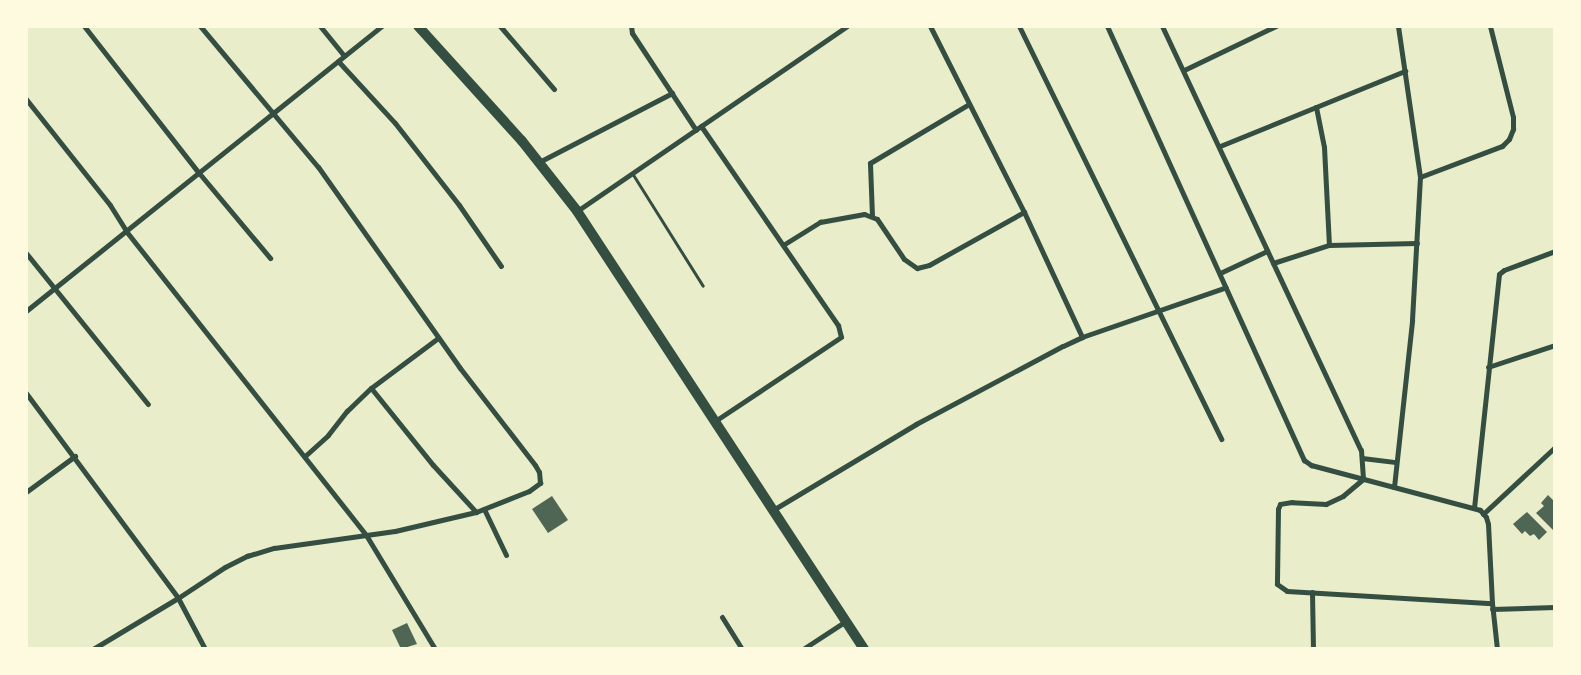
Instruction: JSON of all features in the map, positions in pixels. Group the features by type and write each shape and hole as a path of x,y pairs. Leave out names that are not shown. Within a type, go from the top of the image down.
{"highway":[{"path":"418,26 538,162 576,211 864,649"}],"street":[{"path":"84,26 198,173 270,258"},
{"path":"92,649 178,598 225,567 247,556 274,548 395,531 476,512 536,487 540,483 539,472 438,338 318,168 200,26"},
{"path":"320,26 344,56"},
{"path":"26,311 382,26"},
{"path":"500,26 554,89"},
{"path":"630,26 632,33 696,130"},
{"path":"576,211 847,26"},
{"path":"930,26 1024,212 1082,337"},
{"path":"1019,26 1220,439"},
{"path":"1107,26 1304,460 1311,465 1474,508 1483,514 1488,524 1492,606 1497,649"},
{"path":"1162,26 1357,439 1362,458 1363,479"},
{"path":"1184,70 1276,26"},
{"path":"1394,487 1412,320 1420,177 1398,26"},
{"path":"1420,177 1502,146 1509,140 1513,129 1513,117 1490,26"},
{"path":"338,61 401,130 459,205 501,266"},
{"path":"1220,146 1405,71"},
{"path":"538,162 672,93"},
{"path":"26,99 110,205 126,231 366,535 435,649"},
{"path":"872,216 869,183 870,162 969,104"},
{"path":"1316,107 1324,147 1329,245"},
{"path":"701,126 838,325 841,337 715,421"},
{"path":"783,244 827,219 864,214 872,216 882,225 904,259 917,268 929,265 1024,212"},
{"path":"1273,263 1329,245 1417,243"},
{"path":"1220,274 1267,251"},
{"path":"1474,508 1499,274 1504,270 1555,251"},
{"path":"26,253 148,404"},
{"path":"773,510 916,424 1082,337 1226,287"},
{"path":"305,456 328,435 347,411 371,388 438,338"},
{"path":"1488,367 1555,345"},
{"path":"371,388 433,464 476,512"},
{"path":"26,393 75,456 178,598 205,649"},
{"path":"1483,514 1555,447"},
{"path":"26,492 75,456"},
{"path":"1362,458 1396,462"},
{"path":"1363,479 1332,503 1318,505 1292,502 1280,504 1277,528 1277,584 1286,591 1492,606 1555,607"},
{"path":"484,509 506,555"},
{"path":"1312,592 1313,649"},
{"path":"722,617 742,649"},
{"path":"803,649 846,621"}],"lane":[{"path":"632,174 703,286"}],"building":[{"path":"1548,495 1555,502 1554,531 1536,513 1544,506 1541,503"},
{"path":"552,496 568,520 548,533 532,509"},
{"path":"1527,512 1547,532 1539,540 1534,534 1530,536 1525,531 1522,534 1513,524"},
{"path":"407,623 417,644 401,649 392,630"}]}
